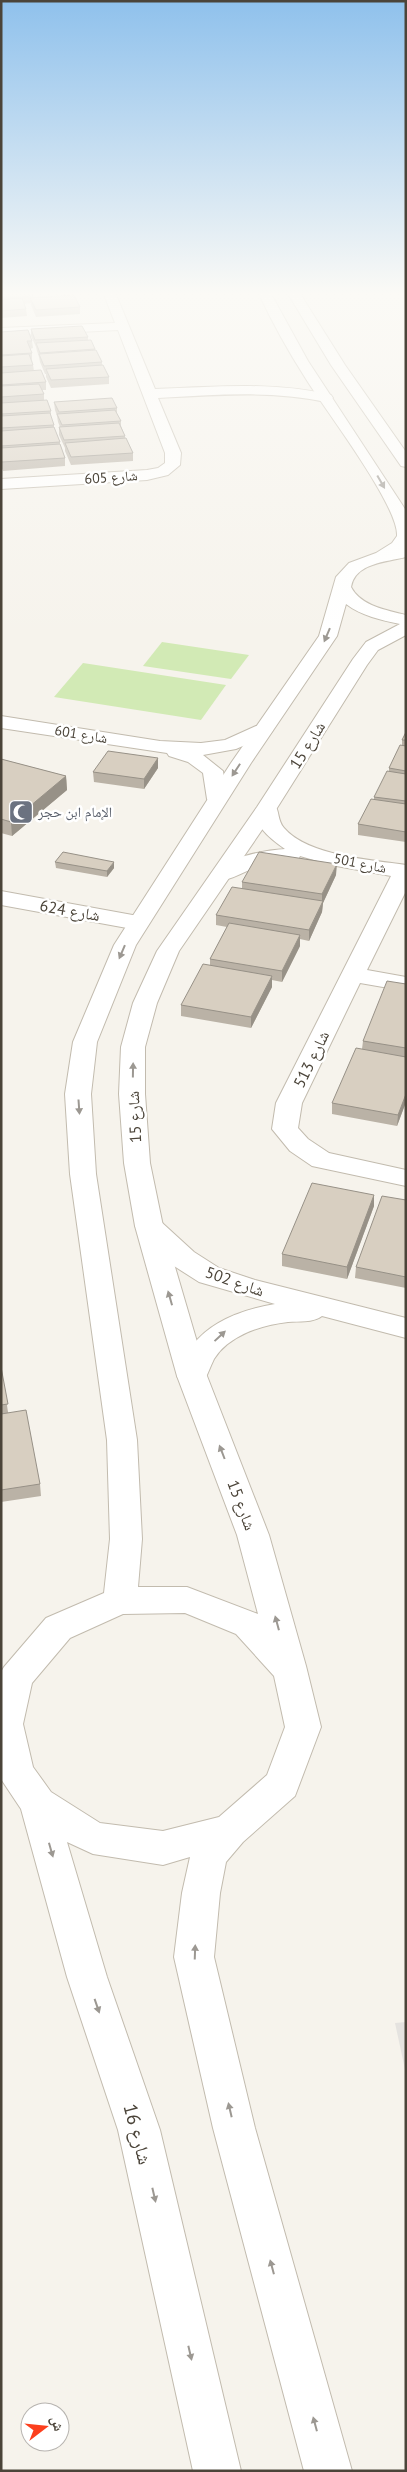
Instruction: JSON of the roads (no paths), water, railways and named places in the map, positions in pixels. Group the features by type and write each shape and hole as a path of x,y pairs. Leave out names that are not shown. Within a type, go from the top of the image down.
{"street":[{"name":"شارع 605","path":"1,484 163,472 172,465 173,453 154,407"},
{"path":"332,407 374,469 395,506 405,530 403,543 383,555"},
{"path":"367,407 406,463"},
{"path":"120,1601 126,1539 122,1440 83,1174 78,1094 85,1042 125,945 217,799 328,636 342,589 342,579 349,569 363,561 383,555 406,552"},
{"path":"342,589 350,600 367,611 406,620"},
{"name":"شارع 15","path":"230,1830 282,1785 303,1727 290,1670 253,1535 192,1376 149,1226 137,1163 132,1094 133,1047 145,1003 168,951 267,808 359,662 372,646 406,628"},
{"name":"شارع 601","path":"1,722 160,747 201,749 229,745 263,730"},
{"name":"شارع 601","path":"160,747 196,758 213,771 217,799"},
{"name":"شارع 501","path":"267,808 269,823 278,834 291,844 314,854 405,872"},
{"name":"شارع 501","path":"222,874 240,865 262,858 314,854"},
{"name":"شارع 513","path":"405,872 289,1103 285,1129 299,1145 321,1160 406,1178"},
{"name":"شارع 624","path":"1,898 81,911 138,924"},
{"path":"353,975 406,984"},
{"name":"شارع 502","path":"149,1226 184,1259 209,1275 406,1328"},
{"name":"شارع 502","path":"192,1376 203,1352 226,1331 254,1318 288,1312 335,1310"},
{"path":"9,1679 58,1628 120,1601 187,1600 248,1624 290,1670"},
{"name":"شارع 16","path":"9,1679 5,1724 18,1781 139,2130 217,2471"},
{"path":"18,1781 93,1838 163,1848 230,1830"},
{"path":"230,1830 209,1855 201,1893 194,1957 234,2128 328,2471"}],"place":[{"name":"الإمام ابن حجر","path":"21,812"}]}
